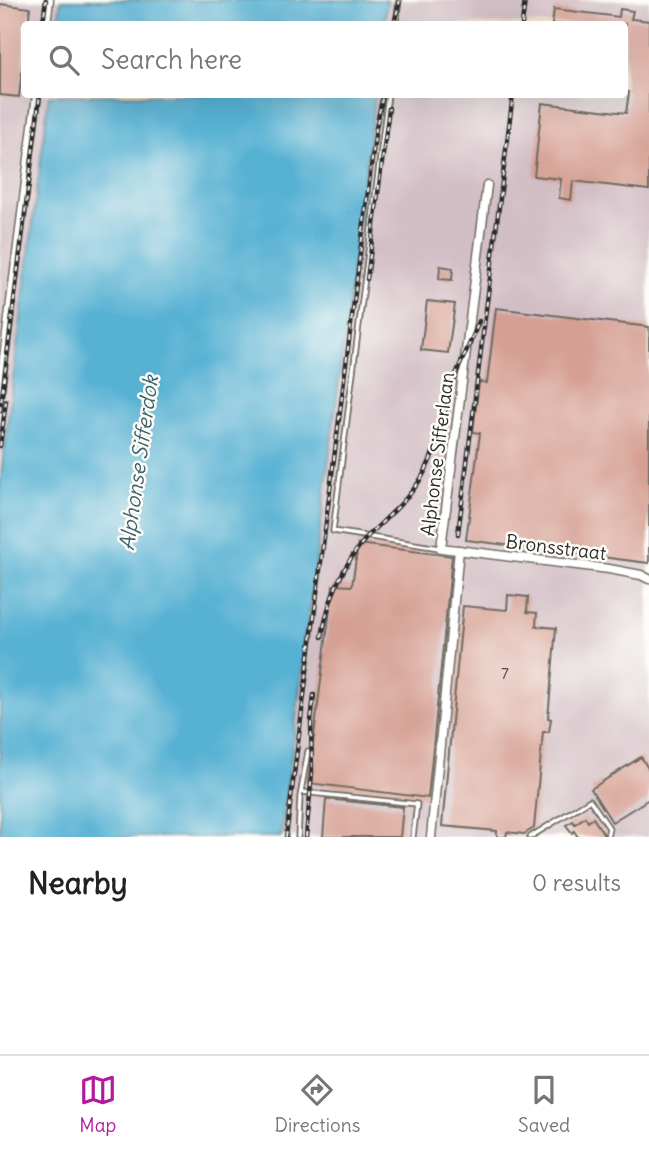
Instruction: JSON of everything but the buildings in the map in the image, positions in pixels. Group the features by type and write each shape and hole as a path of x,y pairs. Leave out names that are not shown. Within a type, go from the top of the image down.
{"street":[{"path":"46,21 49,0"},
{"path":"0,390 36,98"},
{"name":"Alphonse Sifferlaan","path":"431,837 459,550 441,548 487,185"},
{"name":"Bronsstraat","path":"459,550 608,569 649,579"}],"lane":[{"path":"396,21 399,0"},
{"path":"387,98 333,531 441,548"},
{"path":"298,837 301,792 308,751"},
{"path":"301,792 417,804 413,837"},
{"path":"530,837 590,800 609,828 607,837"}],"shaded area":[{"path":"0,0 61,0 58,21 21,21 21,98 49,98 0,483"},
{"path":"387,0 649,0 649,837 281,837 375,98 628,98 628,21 384,21"}],"water":[{"path":"61,0 387,0 384,21 58,21"},
{"name":"Alphonse Sifferdok","path":"49,98 375,98 281,837 0,837 0,483"}],"railway":[{"path":"43,21 46,0"},
{"path":"395,21 400,0"},
{"path":"522,21 525,0"},
{"path":"0,411 39,98"},
{"path":"286,837 376,128 382,98"},
{"path":"458,534 512,98"},
{"path":"367,279 389,108"},
{"path":"322,637 332,596 351,559 368,536 410,493 428,466 454,380 479,321"},
{"path":"0,446 6,401"},
{"path":"306,837 312,773 311,721 314,695"}]}
